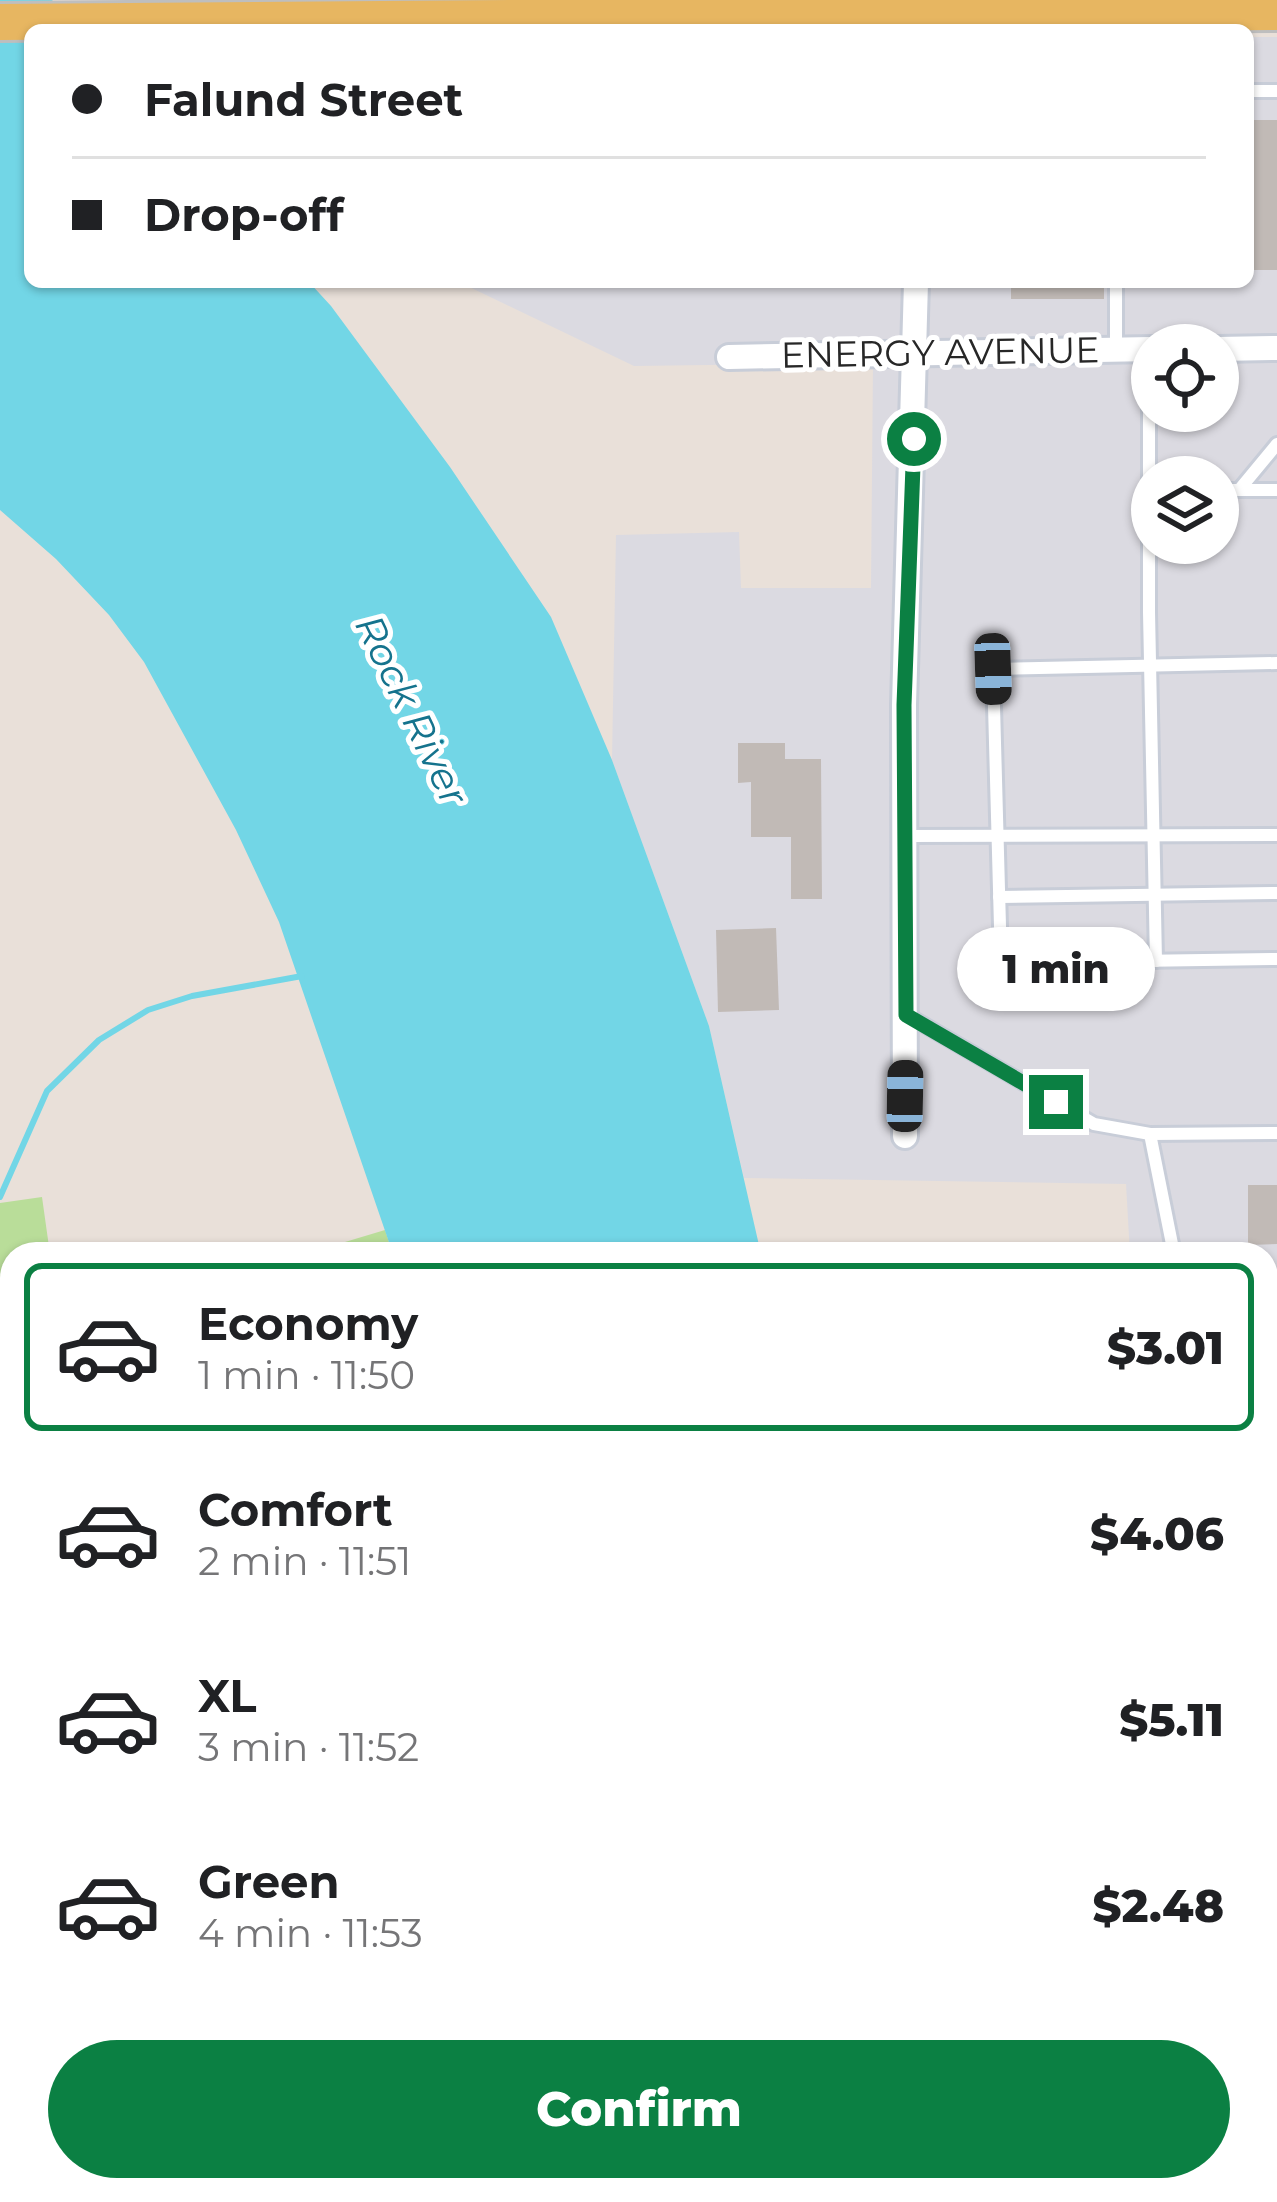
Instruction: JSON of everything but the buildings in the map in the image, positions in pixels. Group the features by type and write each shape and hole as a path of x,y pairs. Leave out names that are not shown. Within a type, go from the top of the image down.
{"main road":[{"path":"0,22 1277,12"}],"street":[{"path":"904,1136 904,705 916,288"},
{"path":"1239,349 1277,348"},
{"name":"ENERGY AVENUE","path":"729,356 1131,349"}],"lane":[{"path":"1115,288 1116,349"},
{"path":"1239,490 1277,444"},
{"path":"1239,490 1277,490"},
{"path":"1150,564 1156,961"},
{"path":"1277,663 993,669 1001,963 1277,959"},
{"path":"905,836 1277,835"},
{"path":"999,897 1277,893"},
{"path":"906,1015 1094,1124 1150,1134 1277,1133"},
{"path":"1150,1134 1172,1242"}],"shaded area":[{"path":"1254,37 1277,37 1277,1242 1129,1242 1126,1184 744,1178 709,1026 612,760 616,535 739,532 741,588 871,588 873,363 634,366 472,288 1254,288"}],"green space":[{"path":"42,1197 48,1242 0,1242 0,1203"},
{"path":"385,1230 389,1242 345,1242"}],"water":[{"name":"Rock River","path":"0,0 52,0 73,24 24,24 24,288 314,288 331,306 450,467 551,617 612,760 709,1026 758,1242 389,1242 279,922 236,830 144,662 109,615 56,559 0,510"}],"waterway":[{"path":"0,1197 47,1091 99,1040 148,1010 192,996 302,976"}],"route":[{"path":"914,439 904,705 906,1015 1056,1102"}]}
